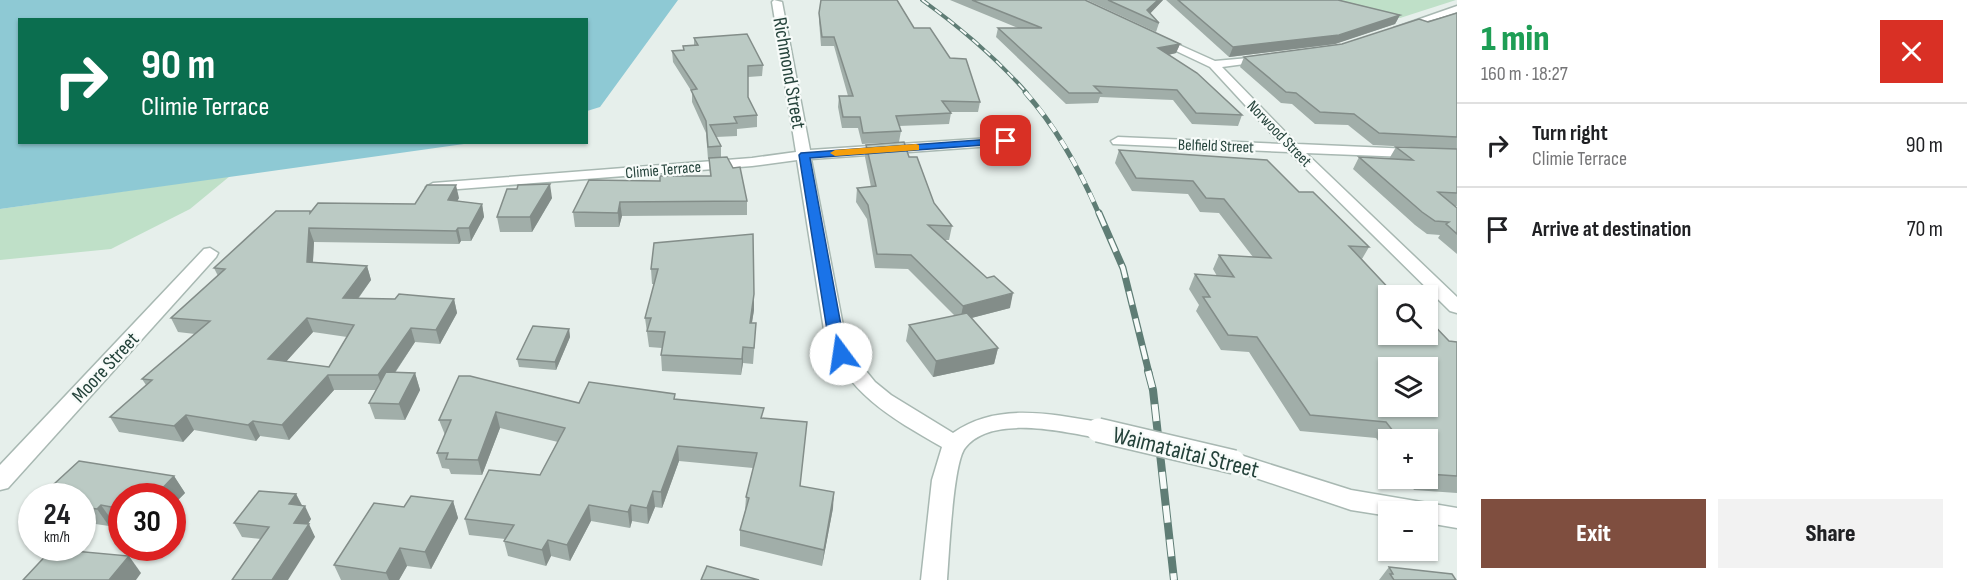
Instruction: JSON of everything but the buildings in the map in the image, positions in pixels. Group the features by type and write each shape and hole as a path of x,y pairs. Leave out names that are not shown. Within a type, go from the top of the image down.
{"street":[{"name":"Richmond Street","path":"777,2 835,336 841,354 850,369 881,399 954,444"},
{"path":"1391,31 1457,9"},
{"name":"Norwood Street","path":"1139,30 1214,65 1293,148 1457,307"},
{"path":"1214,65 1280,57"},
{"name":"Climie Terrace","path":"429,188 752,162 804,155 1006,141"},
{"name":"Belfield Street","path":"1118,141 1457,155"},
{"name":"Moore Street","path":"0,481 210,253"},
{"name":"Waimataitai Street","path":"954,444 969,431 986,424 1011,420 1043,421 1098,430 1234,462 1351,500 1378,505"},
{"path":"934,580 944,480 954,444"},
{"path":"1438,515 1457,518"}],"green space":[{"path":"1323,0 1456,0 1400,18"},
{"path":"230,176 190,209 111,249 0,260 0,209"}],"water":[{"path":"0,0 678,0 600,107 588,111 588,18 18,18 18,144 464,144 0,209"}],"railway":[{"path":"922,0 1003,67 1027,93"},
{"path":"1025,92 1067,150 1099,214"},
{"path":"1099,213 1123,268 1149,373"},
{"path":"1148,371 1153,390 1174,580"}],"slow traffic":[{"path":"835,153 916,147"}],"route":[{"path":"841,354 835,336 804,155 1006,141"}]}
